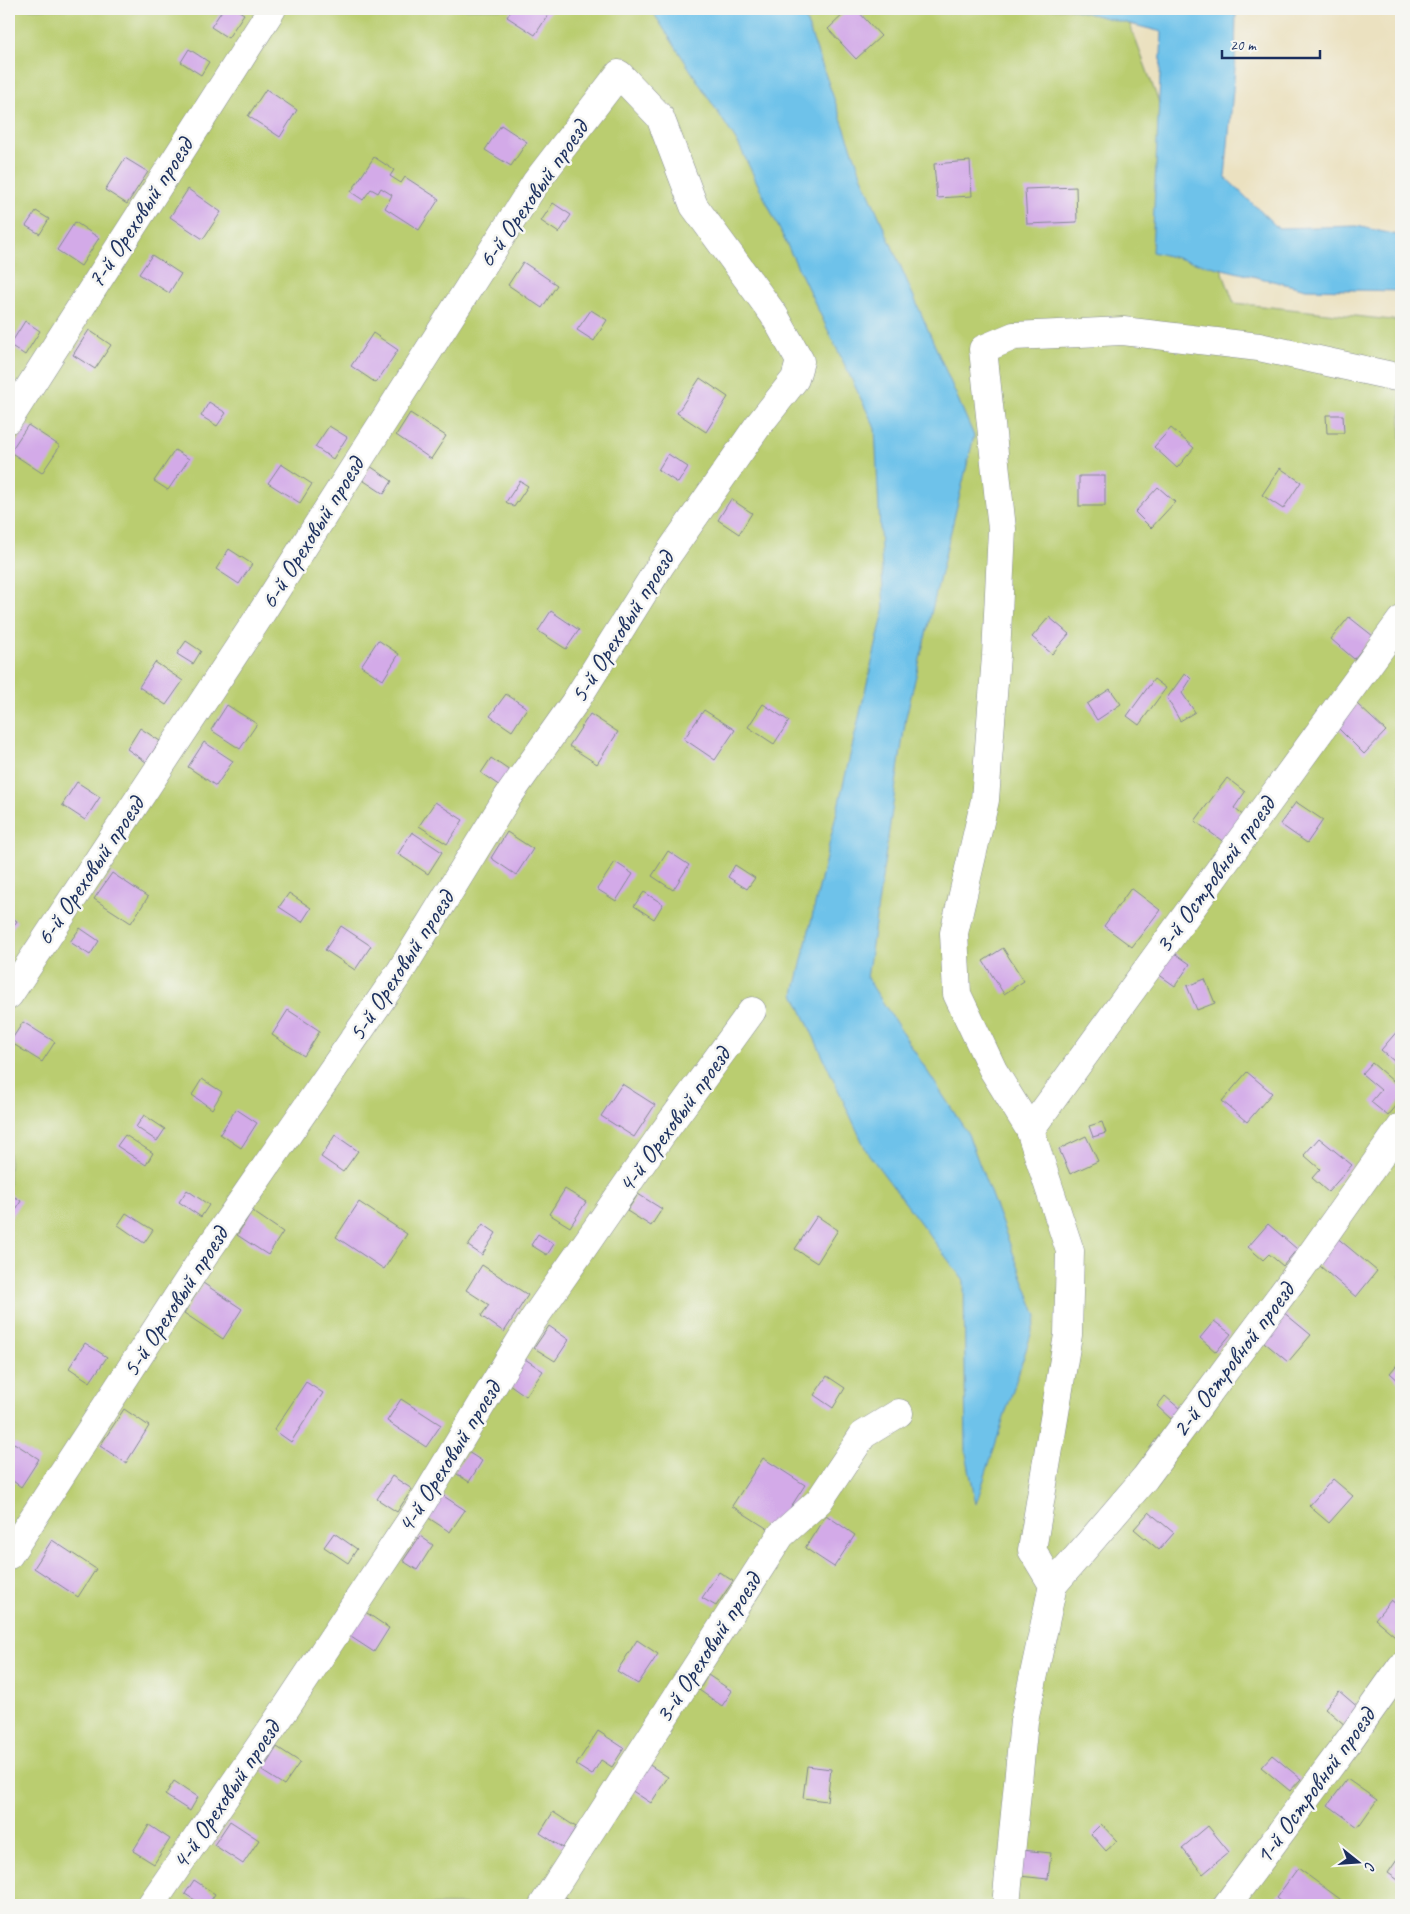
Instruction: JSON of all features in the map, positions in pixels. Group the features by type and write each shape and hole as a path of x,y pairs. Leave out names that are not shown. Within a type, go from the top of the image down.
{"street":[{"name":"7-й Ореховый проезд","path":"9,419 272,9"},
{"name":"5-й Ореховый проезд","path":"9,1555 206,1253 400,972 507,798 575,702 660,566 757,427 795,379 800,361 774,315 694,206 660,117 619,74"},
{"name":"6-й Ореховый проезд","path":"9,994 255,623 536,182 619,74"},
{"path":"1006,1905 1024,1721 1053,1585 1032,1550 1068,1335 1070,1251 1030,1130 994,1070 957,994 954,933 985,800 996,656 1002,529 983,349 1014,336 1123,331 1259,347 1401,378"},
{"name":"3-й Островной проезд","path":"1030,1130 1401,620"},
{"name":"4-й Ореховый проезд","path":"151,1905 290,1702 419,1508 534,1320 660,1137 752,1011"},
{"name":"2-й Островной проезд","path":"1053,1585 1145,1478 1300,1270 1401,1127"},
{"name":"3-й Ореховый проезд","path":"543,1905 782,1535 820,1501 863,1435 899,1413"},
{"name":"1-й Островной проезд","path":"1227,1905 1350,1739 1401,1666"}],"green space":[{"path":"9,9 1124,9 1234,303 1401,321 1401,1905 9,1905"}],"water":[{"path":"651,9 802,9 862,177 974,436 906,717 867,978 968,1134 1037,1316 976,1504 966,1453 964,1281 867,1152 794,994 884,611 875,428 739,145"},
{"path":"1071,9 1236,9 1235,68 1225,177 1278,228 1357,226 1401,236 1401,291 1306,289 1152,252 1162,32"}],"building":[{"path":"223,9 236,9 244,14 228,38 211,27"},
{"path":"512,9 552,9 535,35 507,17"},
{"path":"849,9 856,9 881,36 856,59 828,29"},
{"path":"189,49 209,62 201,75 181,62"},
{"path":"266,89 297,110 280,137 248,116"},
{"path":"501,125 527,142 511,166 485,150"},
{"path":"374,157 394,170 390,176 401,183 405,177 439,199 419,230 385,208 392,195 381,188 378,193 371,189 363,200 351,192"},
{"path":"125,158 148,172 127,204 105,190"},
{"path":"970,161 972,196 937,198 934,164"},
{"path":"1076,187 1077,222 1027,224 1025,189"},
{"path":"188,189 221,212 203,239 170,217"},
{"path":"553,203 571,215 559,233 541,221"},
{"path":"36,211 49,219 40,234 26,226"},
{"path":"75,222 99,238 81,266 57,250"},
{"path":"152,255 181,274 169,293 139,274"},
{"path":"523,262 557,285 542,308 508,285"},
{"path":"591,310 607,320 594,341 577,330"},
{"path":"25,321 40,331 25,355 10,345"},
{"path":"89,330 111,345 95,369 73,355"},
{"path":"373,333 398,350 376,383 351,366"},
{"path":"700,378 728,397 706,432 677,413"},
{"path":"209,402 226,413 217,426 201,416"},
{"path":"410,413 446,436 431,459 396,435"},
{"path":"1326,415 1343,415 1344,433 1327,433"},
{"path":"28,425 60,446 42,473 10,452"},
{"path":"329,426 347,437 333,459 315,447"},
{"path":"1171,428 1194,448 1177,468 1154,447"},
{"path":"175,450 189,459 168,490 154,481"},
{"path":"668,454 688,467 678,483 658,470"},
{"path":"281,464 312,484 300,503 268,483"},
{"path":"370,466 392,481 384,494 361,479"},
{"path":"1280,468 1301,482 1283,509 1262,495"},
{"path":"1079,476 1105,476 1105,506 1079,506"},
{"path":"520,481 528,486 514,507 506,502"},
{"path":"1158,487 1175,502 1151,528 1135,512"},
{"path":"731,499 752,513 739,534 718,520"},
{"path":"229,549 252,564 239,584 216,569"},
{"path":"551,611 579,630 566,649 538,631"},
{"path":"1049,617 1069,634 1052,654 1032,637"},
{"path":"1349,617 1373,636 1354,659 1331,639"},
{"path":"378,640 399,654 383,680 361,666"},
{"path":"186,641 201,651 193,664 177,654"},
{"path":"155,662 183,681 166,705 139,687"},
{"path":"1185,673 1191,679 1182,693 1195,712 1180,721 1167,698"},
{"path":"1154,679 1166,688 1139,725 1127,716"},
{"path":"1110,689 1121,704 1097,720 1087,704"},
{"path":"506,694 527,708 512,731 490,716"},
{"path":"763,704 789,721 774,744 748,727"},
{"path":"1357,704 1386,731 1364,754 1336,726"},
{"path":"227,705 257,724 240,749 211,730"},
{"path":"704,710 735,730 715,760 684,739"},
{"path":"590,714 618,732 597,764 569,746"},
{"path":"140,728 160,741 146,762 127,749"},
{"path":"204,742 233,761 216,786 188,767"},
{"path":"491,758 510,771 500,786 481,773"},
{"path":"1227,778 1245,792 1234,808 1245,817 1225,843 1195,821"},
{"path":"77,782 100,797 85,820 62,805"},
{"path":"435,802 463,820 447,844 419,826"},
{"path":"1296,802 1323,820 1307,843 1280,824"},
{"path":"412,832 442,852 428,874 398,854"},
{"path":"507,832 533,849 516,875 491,858"},
{"path":"668,851 689,865 673,890 652,876"},
{"path":"615,862 633,874 616,901 597,889"},
{"path":"735,865 755,878 747,889 728,877"},
{"path":"112,873 148,897 131,923 94,899"},
{"path":"1131,888 1160,910 1132,947 1104,926"},
{"path":"644,892 663,904 654,919 634,906"},
{"path":"289,893 311,908 302,922 279,907"},
{"path":"9,916 17,921 9,933"},
{"path":"341,926 371,946 355,970 325,950"},
{"path":"80,928 99,941 90,955 70,942"},
{"path":"1003,948 1024,981 1004,994 983,961"},
{"path":"1173,952 1190,964 1175,986 1158,974"},
{"path":"1205,979 1215,1003 1197,1010 1187,986"},
{"path":"288,1010 320,1031 304,1056 272,1035"},
{"path":"23,1022 55,1042 42,1062 10,1042"},
{"path":"1399,1029 1401,1031 1401,1067 1381,1050"},
{"path":"1372,1063 1401,1088 1401,1100 1388,1116 1371,1102 1381,1090 1362,1074"},
{"path":"1247,1072 1272,1093 1247,1122 1222,1101"},
{"path":"202,1079 222,1092 212,1109 192,1095"},
{"path":"622,1084 655,1105 634,1137 601,1116"},
{"path":"236,1109 257,1123 241,1148 220,1134"},
{"path":"144,1115 165,1129 157,1141 136,1127"},
{"path":"1102,1122 1106,1133 1093,1137 1089,1126"},
{"path":"125,1135 153,1153 146,1165 117,1146"},
{"path":"335,1135 358,1151 343,1172 321,1157"},
{"path":"1086,1136 1098,1161 1070,1174 1059,1149"},
{"path":"1319,1138 1352,1165 1328,1192 1312,1178 1320,1169 1304,1155"},
{"path":"565,1189 586,1202 570,1227 549,1214"},
{"path":"187,1190 209,1205 201,1217 179,1202"},
{"path":"9,1193 21,1201 9,1221"},
{"path":"638,1194 662,1209 651,1226 627,1211"},
{"path":"359,1202 407,1234 384,1269 336,1237"},
{"path":"252,1211 283,1232 268,1255 237,1235"},
{"path":"126,1213 153,1230 144,1243 118,1225"},
{"path":"817,1216 838,1230 817,1263 795,1249"},
{"path":"483,1224 496,1233 482,1255 468,1246"},
{"path":"1268,1224 1297,1249 1283,1266 1269,1254 1263,1260 1248,1247"},
{"path":"538,1234 554,1244 547,1255 531,1245"},
{"path":"1335,1236 1377,1271 1356,1297 1314,1261"},
{"path":"482,1265 528,1295 504,1332 481,1316 489,1305 466,1290"},
{"path":"203,1283 242,1309 223,1339 184,1313"},
{"path":"1282,1311 1311,1335 1288,1362 1259,1338"},
{"path":"1214,1321 1231,1334 1216,1352 1200,1338"},
{"path":"549,1326 569,1340 555,1361 534,1348"},
{"path":"85,1343 107,1357 90,1382 69,1368"},
{"path":"525,1359 543,1371 526,1396 509,1384"},
{"path":"1401,1360 1401,1383 1390,1373"},
{"path":"827,1376 845,1388 833,1408 814,1395"},
{"path":"306,1382 323,1393 291,1442 274,1430"},
{"path":"1165,1396 1180,1409 1171,1419 1157,1406"},
{"path":"401,1399 441,1425 426,1447 387,1421"},
{"path":"124,1409 149,1426 126,1463 100,1446"},
{"path":"14,1443 39,1459 21,1487 9,1478 9,1450"},
{"path":"468,1452 482,1461 469,1482 454,1472"},
{"path":"763,1458 805,1485 774,1533 732,1506"},
{"path":"392,1476 412,1489 397,1512 377,1499"},
{"path":"1333,1479 1353,1496 1329,1523 1309,1506"},
{"path":"442,1495 465,1510 450,1532 427,1517"},
{"path":"1149,1512 1174,1533 1159,1550 1134,1529"},
{"path":"826,1515 855,1535 834,1567 805,1548"},
{"path":"334,1533 357,1549 348,1563 324,1547"},
{"path":"420,1536 433,1545 417,1570 403,1561"},
{"path":"52,1540 96,1569 78,1597 34,1568"},
{"path":"719,1572 733,1581 716,1606 702,1598"},
{"path":"1391,1600 1401,1608 1401,1641 1375,1619"},
{"path":"364,1611 389,1628 374,1652 348,1635"},
{"path":"637,1640 658,1654 638,1684 617,1671"},
{"path":"708,1675 732,1691 722,1706 699,1690"},
{"path":"1339,1691 1360,1709 1346,1726 1325,1708"},
{"path":"598,1731 624,1748 612,1767 601,1760 592,1775 576,1765"},
{"path":"277,1747 300,1762 284,1785 262,1771"},
{"path":"1272,1755 1301,1779 1290,1791 1261,1767"},
{"path":"648,1764 668,1777 651,1803 631,1790"},
{"path":"807,1766 831,1769 827,1801 803,1798"},
{"path":"1347,1779 1377,1800 1358,1827 1328,1805"},
{"path":"174,1781 198,1797 190,1811 165,1795"},
{"path":"553,1812 576,1827 563,1848 540,1833"},
{"path":"230,1821 259,1840 243,1864 214,1845"},
{"path":"1101,1824 1117,1841 1106,1851 1091,1834"},
{"path":"149,1825 170,1839 154,1864 133,1851"},
{"path":"1208,1826 1229,1852 1203,1874 1182,1848"},
{"path":"1022,1850 1051,1853 1048,1879 1019,1876"},
{"path":"1401,1854 1401,1882 1388,1873"},
{"path":"1298,1868 1348,1905 1285,1905 1276,1898"},
{"path":"194,1880 215,1894 208,1905 203,1905 185,1894"},
{"path":"564,1896 579,1905 558,1905"}]}
